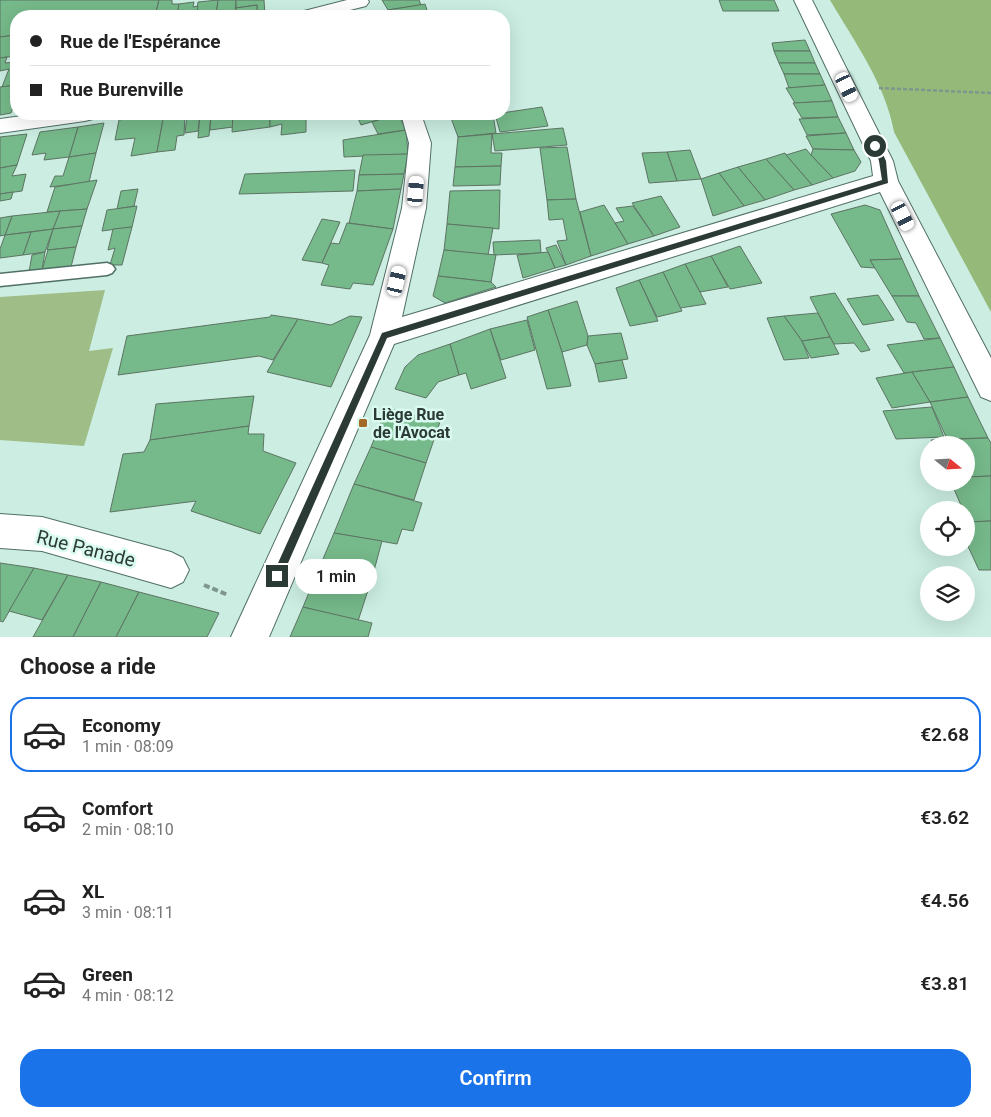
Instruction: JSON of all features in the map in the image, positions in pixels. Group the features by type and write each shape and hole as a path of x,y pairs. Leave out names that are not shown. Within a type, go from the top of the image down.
{"street":[{"path":"803,0 882,161 886,181 991,387"},
{"path":"340,10 362,6"},
{"path":"0,126 42,120"},
{"path":"250,637 384,335 414,208 420,143 413,120"},
{"path":"384,335 886,181"},
{"name":"Rue Panade","path":"0,531 42,534 171,570"}],"lane":[{"path":"0,280 107,269"}],"path":[{"path":"847,87 991,93"},
{"path":"171,570 262,610"}],"green space":[{"path":"830,0 991,0 991,312 894,132 877,80"},
{"path":"105,290 89,351 113,348 84,446 0,440 0,297"}],"building":[{"path":"0,0 159,0 156,10 10,10 10,36 0,37"},
{"path":"159,0 172,0 172,4 179,4 178,10 156,10"},
{"path":"218,0 217,10 197,10 198,2"},
{"path":"218,0 236,0 235,10 217,10"},
{"path":"236,0 264,0 265,10 257,10 257,5 236,8"},
{"path":"382,0 419,0 421,5 388,10"},
{"path":"719,0 774,0 779,11 723,11"},
{"path":"194,2 193,7 198,6 197,10 178,10 179,4"},
{"path":"425,4 427,10 388,10"},
{"path":"257,5 257,10 236,10 236,8"},
{"path":"10,36 10,57 0,58 0,37"},
{"path":"805,40 810,51 774,51 772,43"},
{"path":"774,51 810,51 815,63 779,63"},
{"path":"7,57 5,63 10,63 10,86 2,87 9,69 0,71 0,58"},
{"path":"779,63 815,63 820,74 784,74"},
{"path":"784,74 820,74 825,85 789,88"},
{"path":"825,85 832,101 795,103 786,88"},
{"path":"10,86 10,113 0,115 0,87"},
{"path":"832,101 838,117 802,118 793,103"},
{"path":"542,107 548,126 500,132 497,120 510,120 510,112"},
{"path":"838,117 846,133 807,135 799,119"},
{"path":"119,120 163,120 157,152 131,156 135,138 115,140"},
{"path":"163,120 185,120 184,135 177,136 175,150 157,152"},
{"path":"186,120 199,120 198,131 185,133"},
{"path":"200,120 210,120 209,136 198,138"},
{"path":"211,120 233,120 233,127 210,130"},
{"path":"233,120 270,120 270,127 232,132"},
{"path":"270,120 306,120 306,132 281,135 282,124 270,127"},
{"path":"359,120 378,120 361,125"},
{"path":"378,120 401,120 406,130 378,134 372,122"},
{"path":"452,120 494,120 496,133 458,137"},
{"path":"104,123 96,153 69,157 78,127"},
{"path":"78,127 69,157 44,160 46,153 32,155 40,132"},
{"path":"563,128 567,145 495,151 492,134"},
{"path":"406,130 408,154 344,157 343,140"},
{"path":"846,133 854,150 813,149 806,136"},
{"path":"27,134 17,165 0,168 0,137"},
{"path":"492,134 491,153 502,153 501,166 455,167 458,137"},
{"path":"567,147 576,199 547,200 540,148"},
{"path":"806,149 833,178 812,185 786,155"},
{"path":"813,149 854,150 861,162 855,171 833,178 811,155"},
{"path":"690,150 701,179 677,181 667,152"},
{"path":"667,152 677,181 649,183 642,153"},
{"path":"96,153 89,182 50,187 55,176 63,176 69,157"},
{"path":"785,153 812,185 794,190 766,159"},
{"path":"408,154 404,174 359,175 363,155"},
{"path":"766,159 794,190 765,200 738,167"},
{"path":"17,165 12,176 26,174 22,191 0,194 0,168"},
{"path":"501,166 500,185 453,186 455,167"},
{"path":"738,167 765,200 744,206 719,173"},
{"path":"355,170 353,191 239,194 245,174"},
{"path":"719,173 744,206 713,216 701,179"},
{"path":"404,174 401,189 357,191 359,175"},
{"path":"97,180 87,209 47,212 55,187"},
{"path":"138,189 134,206 117,209 121,191"},
{"path":"401,189 393,229 349,223 357,191"},
{"path":"500,190 499,229 447,224 450,191"},
{"path":"13,192 11,199 0,201 0,194"},
{"path":"661,196 680,227 654,236 632,203"},
{"path":"576,199 591,256 566,265 557,241 567,240 563,219 549,220 547,200"},
{"path":"604,205 628,244 591,256 580,212"},
{"path":"865,205 880,210 902,259 870,260 875,268 861,267 831,214"},
{"path":"137,206 132,227 102,231 107,210"},
{"path":"633,206 654,236 628,244 615,223 624,221 616,208"},
{"path":"87,209 82,226 53,229 60,211"},
{"path":"60,211 53,229 5,235 12,216"},
{"path":"12,216 5,235 0,236 0,218"},
{"path":"322,219 340,222 322,263 302,260"},
{"path":"347,223 393,229 373,285 353,283 350,289 321,285 329,265 322,263 331,243 339,244"},
{"path":"447,224 493,228 488,255 444,250"},
{"path":"82,226 76,247 47,250 53,229"},
{"path":"132,227 122,265 110,265 115,248 108,250 113,229"},
{"path":"53,229 45,252 23,255 31,232"},
{"path":"31,232 23,255 0,258 0,249 5,235"},
{"path":"540,240 541,253 494,255 493,242"},
{"path":"556,245 566,265 555,268 546,248"},
{"path":"740,246 762,283 730,289 711,256"},
{"path":"76,247 71,267 42,270 48,250"},
{"path":"444,250 496,255 491,282 438,276"},
{"path":"45,252 42,270 29,272 32,255"},
{"path":"548,252 555,268 523,278 517,255"},
{"path":"711,256 728,287 700,292 685,264"},
{"path":"902,259 919,296 892,296 870,260"},
{"path":"685,264 706,304 680,308 663,272"},
{"path":"663,272 682,311 657,317 639,280"},
{"path":"438,276 491,282 496,287 445,303 433,296"},
{"path":"639,280 658,321 630,326 616,288"},
{"path":"835,293 870,350 861,352 854,343 834,344 810,297"},
{"path":"878,295 894,320 863,325 847,299"},
{"path":"892,296 919,296 940,338 924,339 916,323 907,322"},
{"path":"577,301 588,336 587,345 562,352 548,310"},
{"path":"548,310 571,386 547,389 527,317"},
{"path":"818,313 830,337 802,341 784,316"},
{"path":"271,315 298,319 273,360 259,356 118,375 127,336 270,317"},
{"path":"350,316 362,317 331,387 267,372 298,319 331,325"},
{"path":"784,316 802,341 809,358 784,360 767,318"},
{"path":"527,320 535,350 501,360 490,329"},
{"path":"490,329 506,378 471,389 466,373 459,375 450,344"},
{"path":"621,333 628,359 595,364 587,345 588,336"},
{"path":"830,337 839,354 811,358 802,341"},
{"path":"940,338 954,367 904,373 887,345"},
{"path":"450,344 459,375 438,382 426,398 395,389 405,367 418,355"},
{"path":"622,360 627,378 599,382 595,364"},
{"path":"954,367 968,397 930,402 912,372"},
{"path":"912,372 930,402 892,408 876,378"},
{"path":"254,396 249,426 150,440 156,404"},
{"path":"968,397 988,438 946,436 930,402"},
{"path":"932,407 944,436 896,439 883,411"},
{"path":"387,408 440,422 426,463 371,447"},
{"path":"249,426 248,434 264,434 263,451 296,463 260,534 191,511 196,501 110,512 123,454 144,452 150,440"},
{"path":"975,438 988,438 991,443 991,476 975,477"},
{"path":"371,447 426,463 414,500 354,484"},
{"path":"991,476 991,521 975,522 975,501 959,501 955,491 975,491 975,477"},
{"path":"354,484 422,503 413,531 402,529 397,544 334,533"},
{"path":"991,521 991,570 979,570 972,556 975,556 975,522"},
{"path":"334,533 382,541 372,578 320,566"},
{"path":"0,563 34,568 3,622 0,621"},
{"path":"320,566 372,578 358,621 303,607"},
{"path":"34,568 68,575 42,620 9,611"},
{"path":"68,575 101,582 73,637 33,637"},
{"path":"101,582 139,592 116,637 73,637"},
{"path":"139,592 219,613 207,637 116,637"},
{"path":"303,607 372,623 368,637 290,637"}],"place":[{"name":"Liège Rue de l'Avocat","path":"363,423"}],"route":[{"path":"277,576 384,335 886,181 882,161 875,146"}]}
